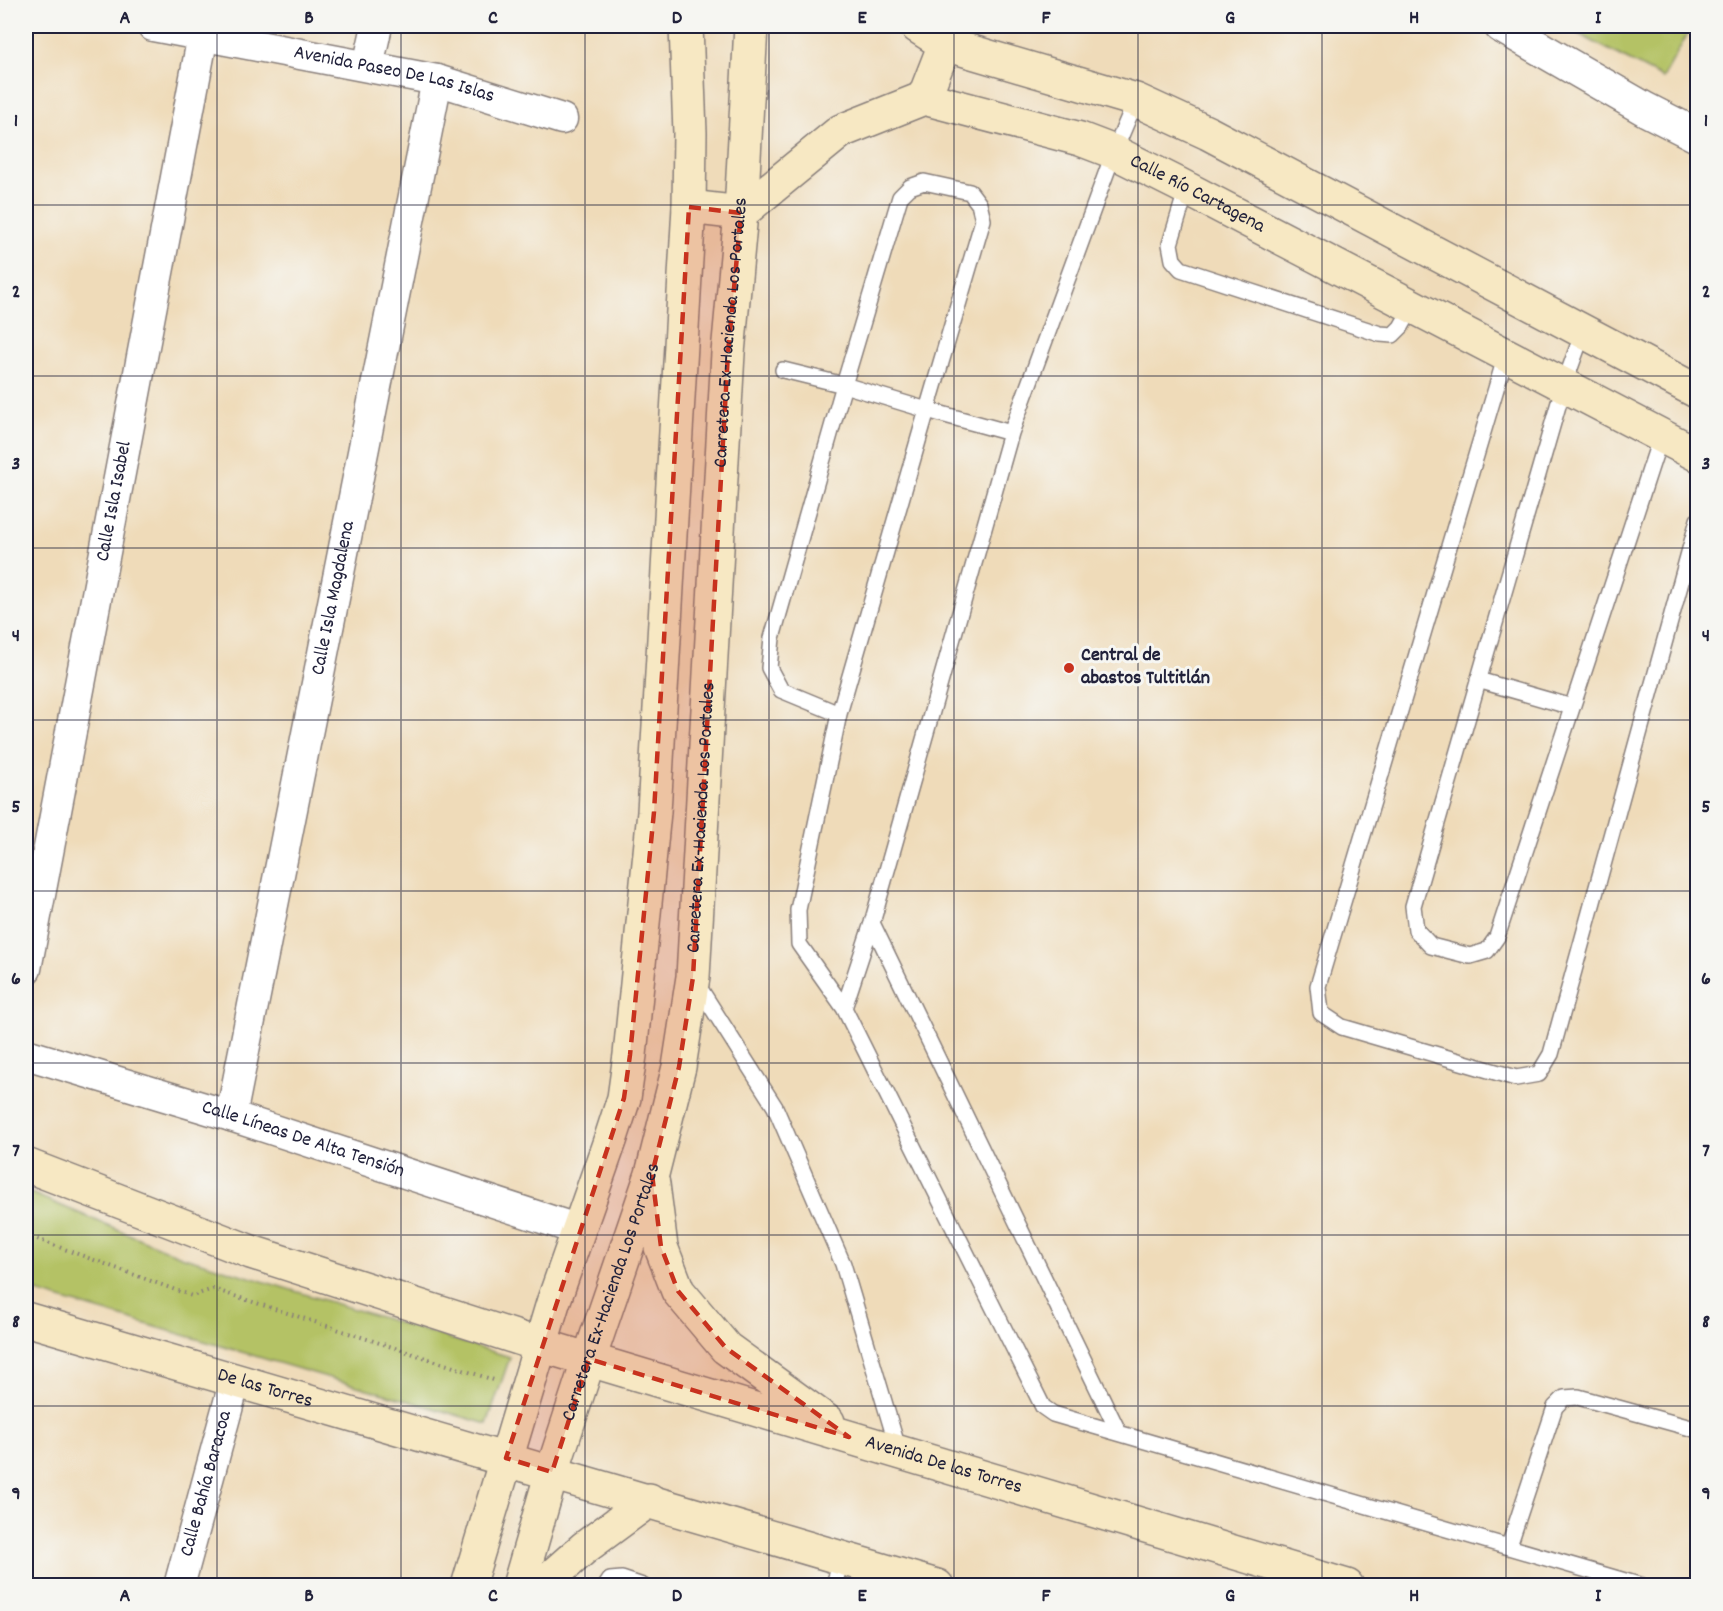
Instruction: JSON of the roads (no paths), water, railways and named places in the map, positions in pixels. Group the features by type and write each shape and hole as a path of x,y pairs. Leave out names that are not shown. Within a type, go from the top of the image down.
{"main road":[{"path":"468,1586 553,1303 624,1098 654,812 688,207 690,134 686,26"},
{"name":"Carretera Ex-Hacienda Los Portales","path":"519,1586 552,1472 652,1174 679,1067 693,977 728,352 741,213 752,26"},
{"path":"917,26 945,44 1136,100 1208,133 1698,392"},
{"path":"688,207 741,213 841,131 924,98 945,44"},
{"name":"Calle Río Cartagena","path":"924,98 1080,138 1114,152 1698,455"},
{"path":"654,812 702,817"},
{"path":"26,1165 251,1252 540,1345"},
{"path":"652,1174 661,1247 678,1291 726,1348 849,1437"},
{"name":"De las Torres","path":"26,1319 506,1458"},
{"name":"Avenida De las Torres","path":"540,1345 1347,1586"},
{"path":"506,1458 649,1500 838,1572 937,1586"},
{"path":"541,1586 585,1548 649,1500"}],"street":[{"name":"Avenida Paseo De Las Islas","path":"153,26 437,80 562,119"},
{"path":"368,66 377,26"},
{"path":"1501,26 1645,110 1698,136"},
{"name":"Calle Isla Isabel","path":"26,969 203,35"},
{"name":"Calle Isla Magdalena","path":"231,1116 437,80"},
{"name":"Calle Líneas De Alta Tensión","path":"26,1054 231,1116 579,1230"},
{"name":"Calle Bahía Baracoa","path":"179,1586 235,1380"}],"lane":[{"path":"844,1008 872,923 1011,433 1114,152 1136,100"},
{"path":"839,714 781,690 769,668 772,638 900,197 910,187 924,182 970,192 979,204 983,220 839,714 798,910 799,944 844,1008 1043,1407 1053,1413 1642,1586"},
{"path":"1187,188 1170,244 1173,260 1181,269 1380,334 1393,335 1401,327 1413,306"},
{"path":"1583,332 1564,385 1413,906 1416,930 1431,946 1470,956 1487,951 1497,937 1661,436"},
{"path":"1506,355 1318,986 1322,1013 1342,1027 1516,1078 1539,1074 1551,1054 1698,520"},
{"path":"783,370 1011,433"},
{"path":"1479,680 1572,707"},
{"path":"872,923 1118,1431"},
{"path":"693,977 775,1107 798,1160 843,1264 899,1452"},
{"path":"1509,1546 1555,1407 1564,1398 1578,1396 1698,1430"},
{"path":"606,1586 610,1581 622,1579 643,1586"}],"place":[{"name":"Central de abastos Tultitlán","path":"1069,668"}]}
